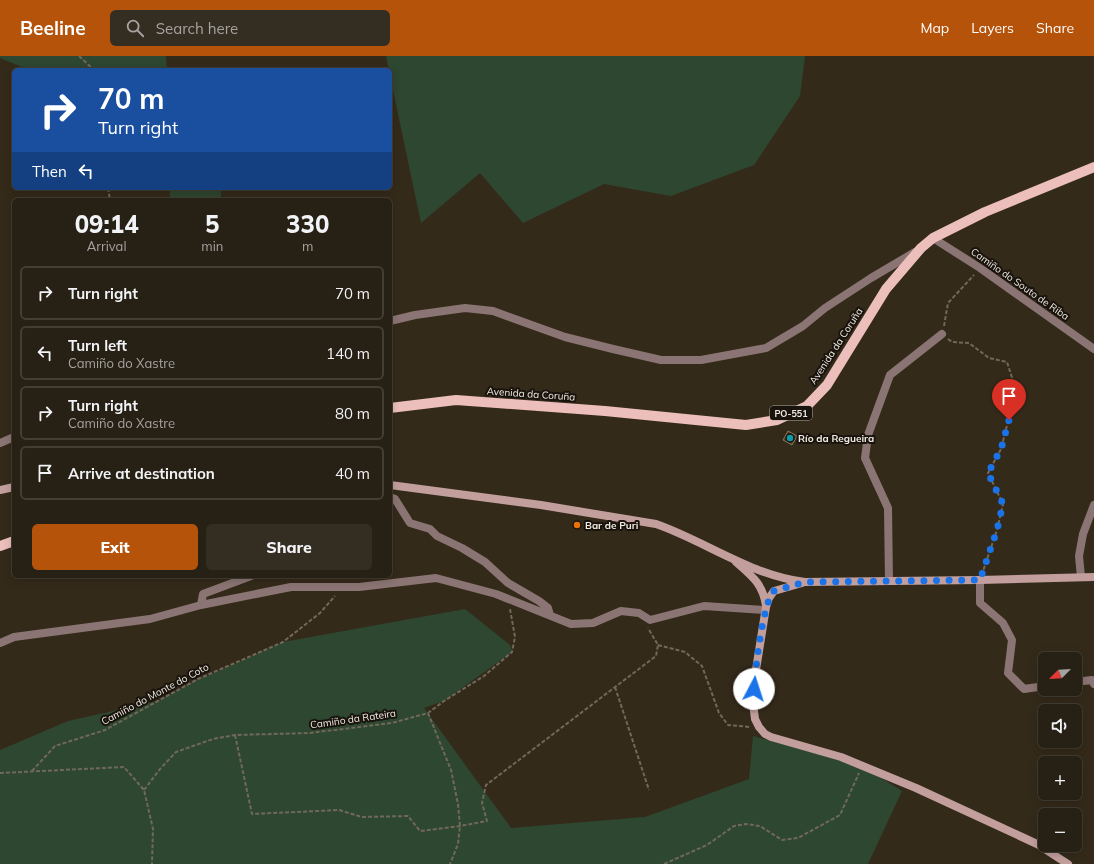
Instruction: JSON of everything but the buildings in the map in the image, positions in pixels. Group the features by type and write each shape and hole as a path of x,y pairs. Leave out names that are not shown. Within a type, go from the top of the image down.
{"main road":[{"name":"Avenida da Coruña","path":"392,408 456,400 605,411 746,425 777,420 807,406 827,384 886,289 921,248 933,238 985,212 1093,169"},
{"path":"0,546 12,542"}],"street":[{"name":"Camiño do Souto de Riba","path":"933,238 980,268 1094,349"},
{"path":"392,321 416,315 465,308 493,311 565,336 613,349 661,360 701,360 766,348 803,326 824,308 921,248"},
{"path":"889,581 888,508 865,458 868,435 890,375 942,334"},
{"path":"0,443 12,438"},
{"path":"392,485 541,505 656,524 673,530 762,571 805,582 1094,577"},
{"path":"0,490 12,487"},
{"path":"392,498 395,499 410,523 430,529 437,536 462,548 485,562 508,583 548,608 550,615"},
{"path":"1080,577 1079,556 1083,534 1094,505"},
{"path":"730,557 751,575 761,588 767,591 774,591 805,582"},
{"path":"762,571 759,581 764,595 766,608"},
{"path":"782,577 778,586 772,593 766,608 755,676 755,719 764,734 841,757 916,788 1037,844 1068,864"},
{"path":"201,605 203,594 246,578"},
{"path":"0,643 14,637 150,619 201,605 291,587 358,587 436,578 496,594 572,624 593,623 621,611 639,613 650,620 704,606 766,608"},
{"path":"980,580 980,603 1003,623 1012,640 1008,673 1024,689 1038,687"},
{"path":"1082,681 1092,680 1094,684"}],"path":[{"path":"79,56 92,68"},
{"path":"980,268 948,303 942,334 952,342 969,343 989,358 1007,362 1016,390 1001,449 988,473 1003,504 997,530 980,580"},
{"name":"Camiño do Monte do Coto","path":"32,771 55,746 105,730 198,679 284,642 320,613 343,587"},
{"name":"Camiño da Rateira","path":"144,790 160,769 176,752 213,739 235,735 310,733 392,723 428,713 484,676 512,652 515,637 510,610 510,600"},
{"path":"235,735 252,814 339,810 362,817 408,816 420,831 486,822 482,803 486,786 656,656 658,645 639,613"},
{"path":"658,645 685,652 702,666 719,713 728,725 759,727"},
{"path":"615,687 649,790"},
{"path":"428,713 451,770 458,804 460,826 458,844 450,864"},
{"path":"664,864 707,846 734,826 746,824 760,826 782,840 798,838 840,815 862,766"},
{"path":"0,773 124,767 144,790 153,829 152,864"}],"green space":[{"path":"0,56 166,56 167,68 24,68 0,58"},
{"path":"386,56 805,56 800,96 754,165 671,196 604,184 523,223 480,173 421,223 392,85 392,68 389,68"},
{"path":"170,190 221,190 221,198 170,198"},
{"path":"465,609 510,645 512,652 444,701 424,708 511,828 645,817 749,779 753,736 862,766 902,791 868,864 0,864 0,750 68,721 158,701 198,679 283,642"}],"place":[{"name":"Río da Regueira","path":"790,438"},
{"name":"Bar de Puri","path":"577,525"}],"route":[{"path":"754,689 766,606 774,591 805,582 980,580 997,530 1003,504 988,473 1001,449 1009,420"}]}
